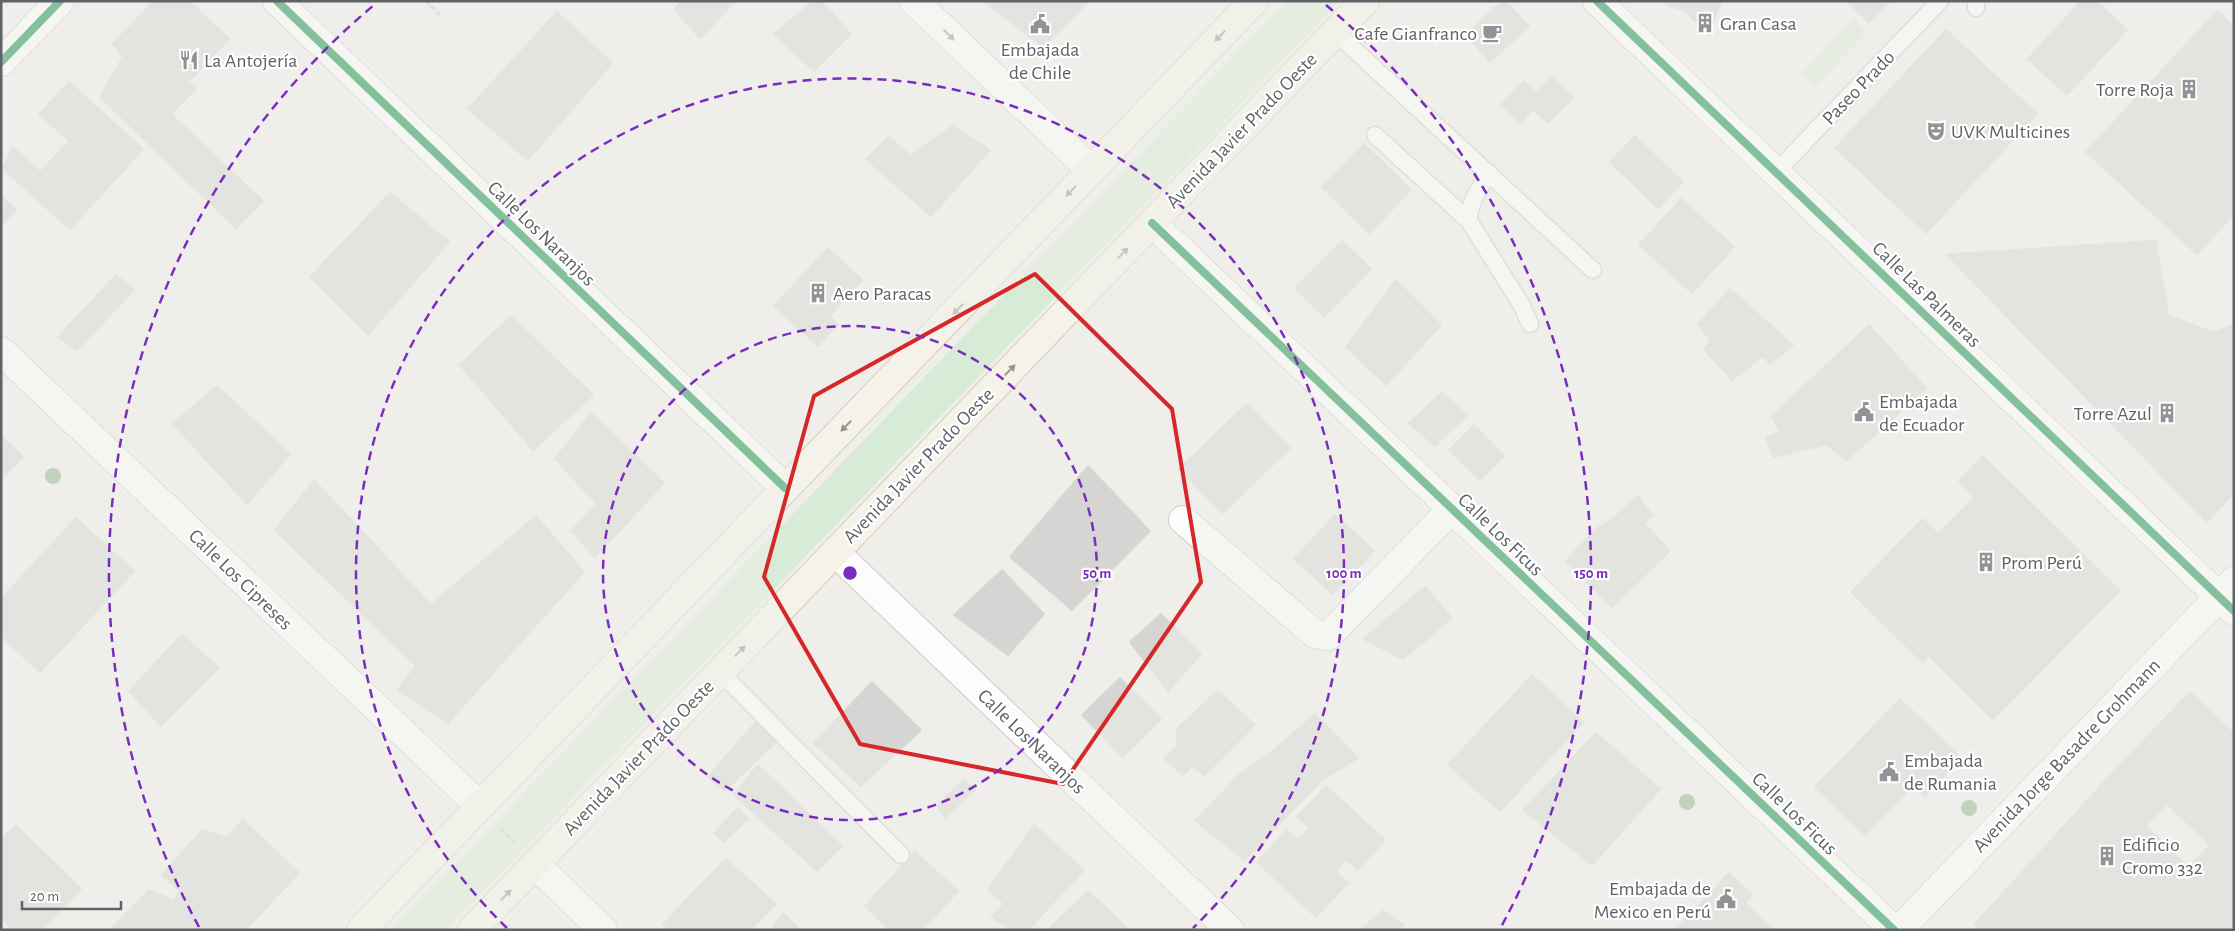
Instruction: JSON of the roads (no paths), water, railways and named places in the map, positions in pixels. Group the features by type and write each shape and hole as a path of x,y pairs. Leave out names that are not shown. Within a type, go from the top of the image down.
{"main road":[{"path":"361,930 1254,1"},
{"name":"Avenida Javier Prado Oeste","path":"472,930 1365,1"}],"street":[{"path":"1,62 60,1"},
{"name":"Calle Los Naranjos","path":"277,1 785,488"},
{"path":"914,1 1091,170"},
{"name":"Calle Las Palmeras","path":"1597,1 1776,172 2229,596"},
{"name":"Calle Los Ficus","path":"1152,223 1894,930"},
{"name":"Calle Los Cipreses","path":"1,351 480,806"},
{"path":"1183,520 1315,634 1328,636 1452,509"},
{"name":"Calle Los Naranjos","path":"835,552 1230,930"},
{"name":"Avenida Jorge Basadre Grohmann","path":"1898,930 2229,596"},
{"path":"535,864 603,930"}],"lane":[{"name":"Paseo Prado","path":"1776,172 1940,1"},
{"path":"1335,32 1593,270"},
{"path":"1374,135 1469,221 1522,306 1530,324"},
{"path":"1469,221 1469,209 1475,194 1489,174"},
{"path":"720,672 901,855"}],"place":[{"name":"Gran Casa","path":"1705,23"},
{"name":"Embajada de Chile","path":"1040,24"},
{"name":"Cafe Gianfranco","path":"1492,33"},
{"name":"La Antojería","path":"189,60"},
{"name":"Torre Roja","path":"2189,89"},
{"name":"UVK Multicines","path":"1936,131"},
{"name":"Aero Paracas","path":"818,293"},
{"name":"Embajada de Ecuador","path":"1864,412"},
{"name":"Torre Azul","path":"2167,413"},
{"name":"Prom Perú","path":"1986,562"},
{"name":"Embajada de Rumania","path":"1889,772"},
{"name":"Edificio Cromo 332","path":"2107,856"},
{"name":"Embajada de Mexico en Perú","path":"1726,899"}]}
